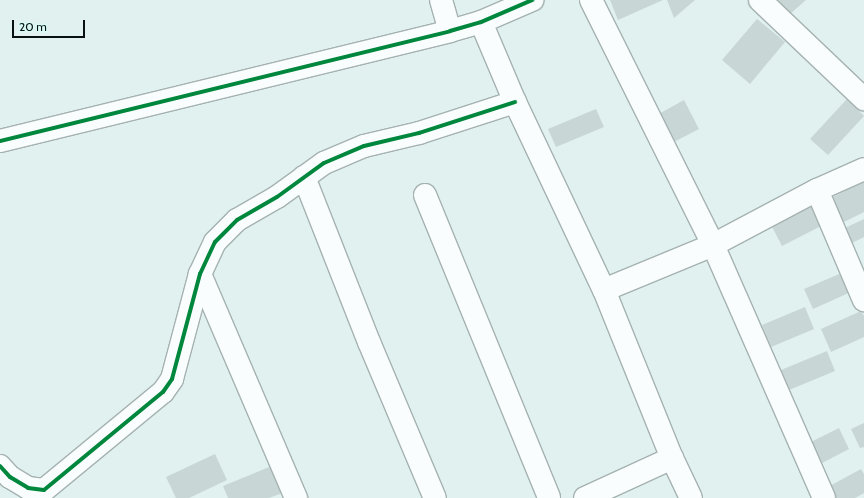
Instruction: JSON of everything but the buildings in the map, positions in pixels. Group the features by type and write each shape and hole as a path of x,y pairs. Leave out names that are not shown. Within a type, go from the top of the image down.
{"street":[{"path":"441,0 450,30"},
{"path":"0,141 482,22 532,0"},
{"path":"591,0 713,245 824,498"},
{"path":"760,0 864,99"},
{"path":"482,22 515,102 604,290 672,458 691,498"},
{"path":"0,466 10,477 28,488 44,490 164,392 172,379 200,274 215,242 237,220 277,197 324,163 364,146 426,131 515,102"},
{"path":"604,290 713,245 818,190 864,169"},
{"path":"304,177 369,342 435,498"},
{"path":"818,190 864,300"},
{"path":"425,196 549,498"},
{"path":"200,274 296,498"},
{"path":"585,498 672,458"}],"cycle path":[{"path":"0,141 450,31 481,22 532,0"},
{"path":"0,466 10,477 28,488 44,490 163,392 172,379 200,274 215,242 237,220 277,197 324,163 364,146 419,133 515,102"}]}
